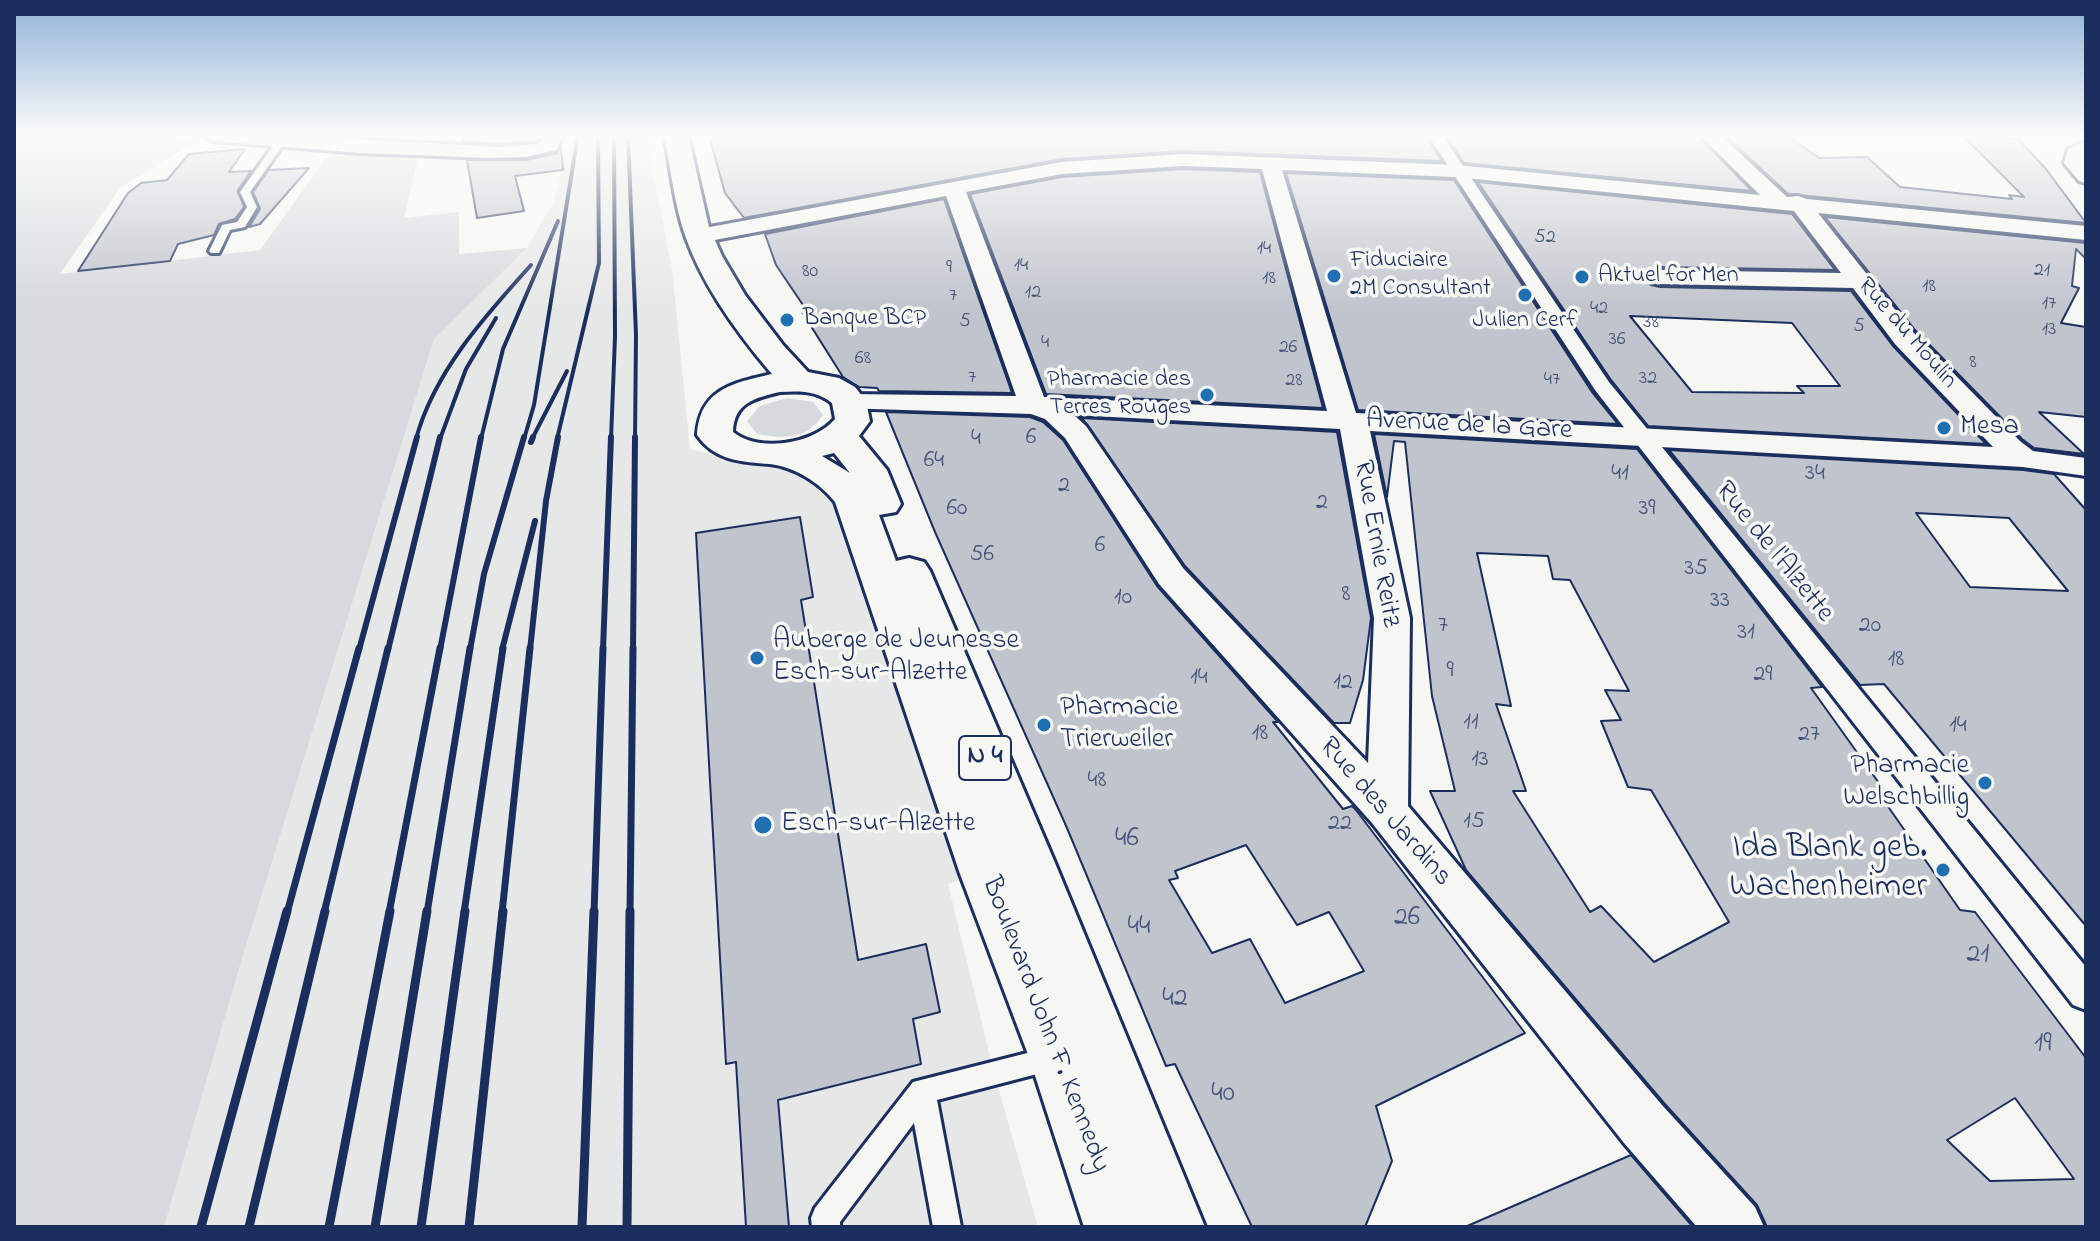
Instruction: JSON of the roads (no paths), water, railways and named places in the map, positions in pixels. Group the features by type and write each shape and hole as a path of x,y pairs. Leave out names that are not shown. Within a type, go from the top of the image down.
{"main road":[{"path":"691,193 705,249 743,366 745,392"},
{"path":"705,249 775,360 799,382"},
{"path":"780,382 799,382 831,387 852,436 780,455 738,450 724,443 716,433 714,422 719,411 745,392 780,382"},
{"name":"Boulevard John F. Kennedy","path":"852,436 1080,1051 1119,1227"},
{"name":"Boulevard John F. Kennedy","path":"780,455 818,466 839,480 854,500 987,874 1170,1227"}],"street":[{"path":"705,249 934,193"},
{"path":"956,193 1033,405"},
{"name":"Rue Ernie Reitz","path":"1279,193 1349,421 1392,618 1387,811"},
{"name":"Rue de l'Alzette","path":"1471,193 1602,386 2086,994"},
{"path":"1699,193 2086,233"},
{"name":"Rue du Moulin","path":"1778,193 1859,281 1904,338 2023,458"},
{"path":"1660,277 1859,281"},
{"name":"Avenue de la Gare","path":"852,436 1033,405 2023,458 2079,473"},
{"name":"Rue des Jardins","path":"1033,405 1055,413 1076,432 1171,576 1387,811 1643,1124 1735,1227"}],"lane":[{"path":"215,251 226,227 241,225 252,207 245,193"},
{"path":"826,1227 825,1218 922,1091 1080,1051"},
{"path":"922,1091 947,1227"}],"railway":[{"path":"524,439 534,405 569,193"},
{"path":"557,439 599,263 598,193"},
{"path":"611,439 615,337 614,193"},
{"path":"630,193 636,335 635,439"},
{"path":"481,439 503,349 558,221"},
{"path":"416,439 424,414 448,368 479,325 531,265"},
{"path":"440,439 466,369 496,318"},
{"path":"533,437 567,371"},
{"path":"359,650 417,437"},
{"path":"388,650 440,437"},
{"path":"440,650 481,437"},
{"path":"470,650 484,574 524,437"},
{"path":"531,442 533,437"},
{"path":"530,650 546,501 558,437"},
{"path":"603,650 611,437"},
{"path":"633,650 635,437"},
{"path":"502,650 535,521"},
{"path":"287,913 359,648"},
{"path":"324,913 388,648"},
{"path":"389,913 440,648"},
{"path":"427,913 470,648"},
{"path":"464,913 503,648"},
{"path":"502,913 530,648"},
{"path":"594,913 603,648"},
{"path":"630,913 633,648"},
{"path":"201,1227 287,911"},
{"path":"249,1227 325,911"},
{"path":"329,1227 390,911"},
{"path":"375,1227 427,911"},
{"path":"421,1227 465,911"},
{"path":"469,1227 503,911"},
{"path":"582,1227 594,911"},
{"path":"627,1227 630,911"}],"place":[{"name":"Fiduciaire 2M Consultant","path":"1334,276"},
{"name":"Aktuel for Men","path":"1582,277"},
{"name":"Julien Cerf","path":"1525,295"},
{"name":"Banque BCP","path":"787,320"},
{"name":"Pharmacie des Terres Rouges","path":"1207,395"},
{"name":"Mesa","path":"1944,428"},
{"name":"Auberge de Jeunesse Esch-sur-Alzette","path":"757,658"},
{"name":"Pharmacie Trierweiler","path":"1044,725"},
{"name":"Pharmacie Welschbillig","path":"1985,783"},
{"name":"Esch-sur-Alzette","path":"763,825"},
{"name":"Ida Blank geb. Wachenheimer","path":"1943,870"}]}
